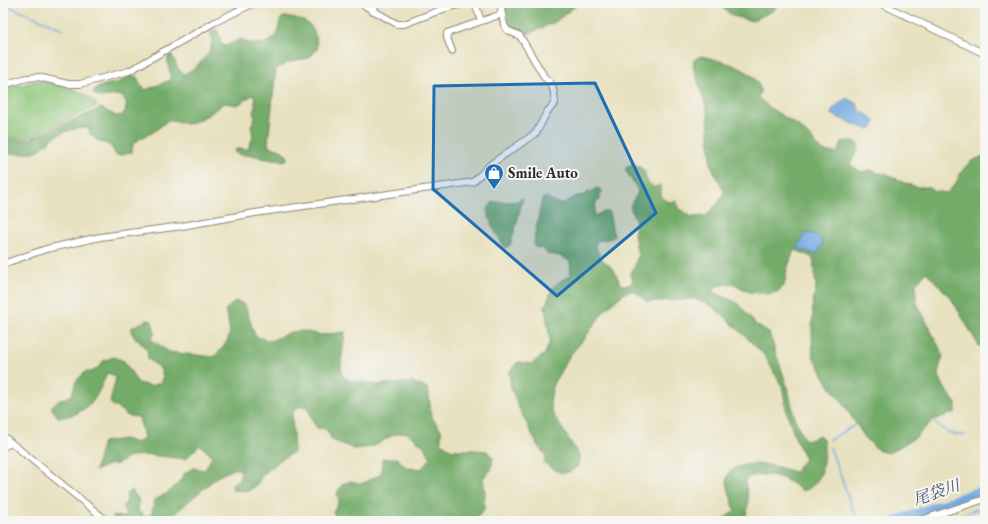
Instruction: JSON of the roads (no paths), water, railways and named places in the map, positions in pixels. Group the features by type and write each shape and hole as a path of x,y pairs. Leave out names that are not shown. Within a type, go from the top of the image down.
{"street":[{"path":"3,85 27,78 38,77 68,84 80,84 129,71 215,22 254,3"},
{"path":"360,3 396,24 404,24 446,8 466,3"},
{"path":"372,11 377,3"},
{"path":"475,3 481,21"},
{"path":"3,264 46,249 70,243 473,182 492,164 536,133 547,112 555,103 551,82 543,74 520,36 507,30 504,26 500,3"},
{"path":"880,3 985,54"},
{"path":"452,51 447,38 447,33 502,14"},
{"path":"3,436 107,521"},
{"path":"3,447 11,443"},
{"path":"918,521 985,499"}],"water":[{"path":"846,98 857,104 862,112 875,121 872,128 868,129 831,114 834,108"},
{"path":"806,233 817,235 823,242 818,253 815,254 799,249 798,247 801,240"}],"waterway":[{"path":"3,4 63,29"},
{"path":"933,423 949,433 966,435"},
{"path":"829,440 855,425"},
{"path":"830,447 857,521"},
{"path":"885,521 985,485"},
{"name":"尾袋川","path":"898,521 985,491"},
{"path":"940,521 985,507"}],"place":[{"name":"Smile Auto","path":"494,190"}]}
